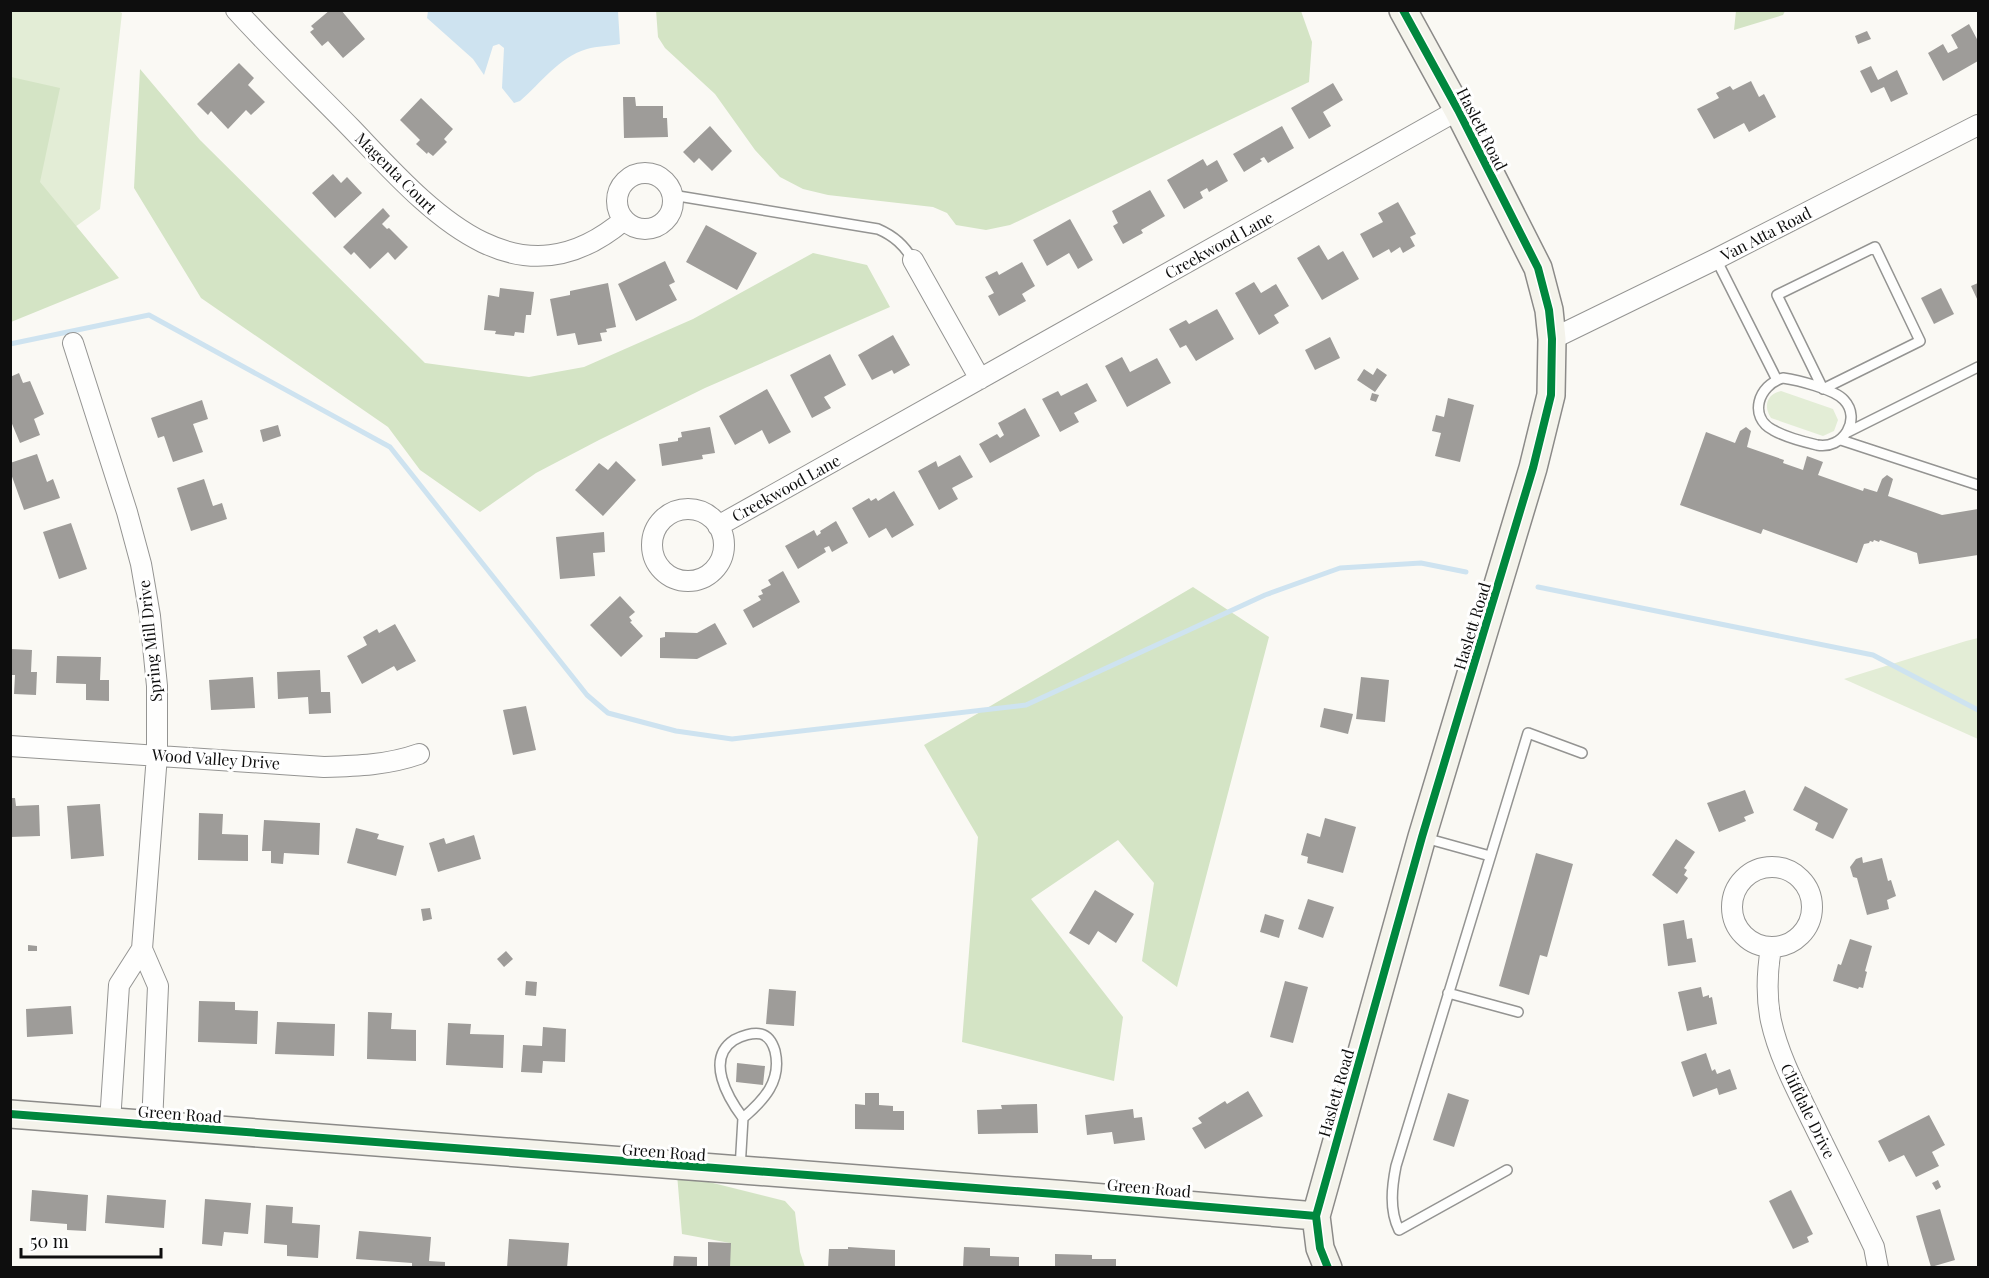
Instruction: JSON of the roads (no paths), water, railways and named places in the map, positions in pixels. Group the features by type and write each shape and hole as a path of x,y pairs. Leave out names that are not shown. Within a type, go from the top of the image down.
{"street":[{"name":"Magenta Court","path":"236,10 420,199 443,219 470,236 504,251 523,255 560,253 594,241 624,220"},
{"name":"Haslett Road","path":"1328,1268 1320,1248 1316,1216 1422,837 1533,468 1551,395 1552,339 1549,310 1538,268 1458,110 1403,10"},
{"name":"Creekwood Lane","path":"718,526 1458,110"},
{"name":"Van Atta Road","path":"1552,339 1716,259 1978,125"},
{"path":"650,173 658,176 665,182 672,195 669,215 657,227 648,229 631,226 619,213 617,196 620,187 633,175 650,173"},
{"path":"913,260 980,379"},
{"name":"Spring Mill Drive","path":"73,343 127,512 146,590 156,678 157,755 142,949 119,986 110,1122"},
{"name":"Wood Valley Drive","path":"10,746 324,767 373,765 419,754"},
{"path":"1774,867 1785,868 1802,880 1812,898 1813,909 1807,929 1800,937 1782,947 1771,948 1760,946 1743,934 1733,916 1732,905 1738,885 1745,877 1754,871 1774,867"},
{"name":"Cliffdale Drive","path":"1771,948 1767,970 1768,990 1771,1020 1780,1052 1795,1088 1874,1247 1878,1268"},
{"name":"Spring Mill Drive","path":"142,949 158,986 152,1125"},
{"name":"Green Road","path":"10,1114 1316,1216"}],"lane":[{"path":"672,195 878,229 901,243 913,260"},
{"path":"1875,247 1920,341 1823,389 1777,296 1875,247"},
{"path":"1716,259 1777,380"},
{"path":"1844,436 1851,424 1849,407 1837,394 1789,379 1777,380 1766,387 1761,394 1759,403 1762,419 1767,426 1774,431 1827,446 1978,367"},
{"path":"1844,436 1978,485"},
{"path":"1507,1170 1399,1230 1395,1222 1392,1202 1396,1166 1528,733 1582,753"},
{"path":"1422,837 1490,856"},
{"path":"1448,993 1518,1012"},
{"path":"739,1171 743,1118 723,1085 722,1058 725,1048 732,1041 741,1036 760,1034 769,1039 775,1049 776,1077 761,1102 743,1118"}],"water":[{"path":"428,11 618,11 620,44 591,48 568,58 520,101 514,103 502,88 504,48 499,44 493,46 484,75 473,59 427,18"}],"waterway":[{"path":"10,344 149,315 390,447 587,695 608,713 676,731 732,739 1026,705 1265,595 1340,568 1421,563 1466,572"},
{"path":"1538,587 1873,655 1978,710"}]}
